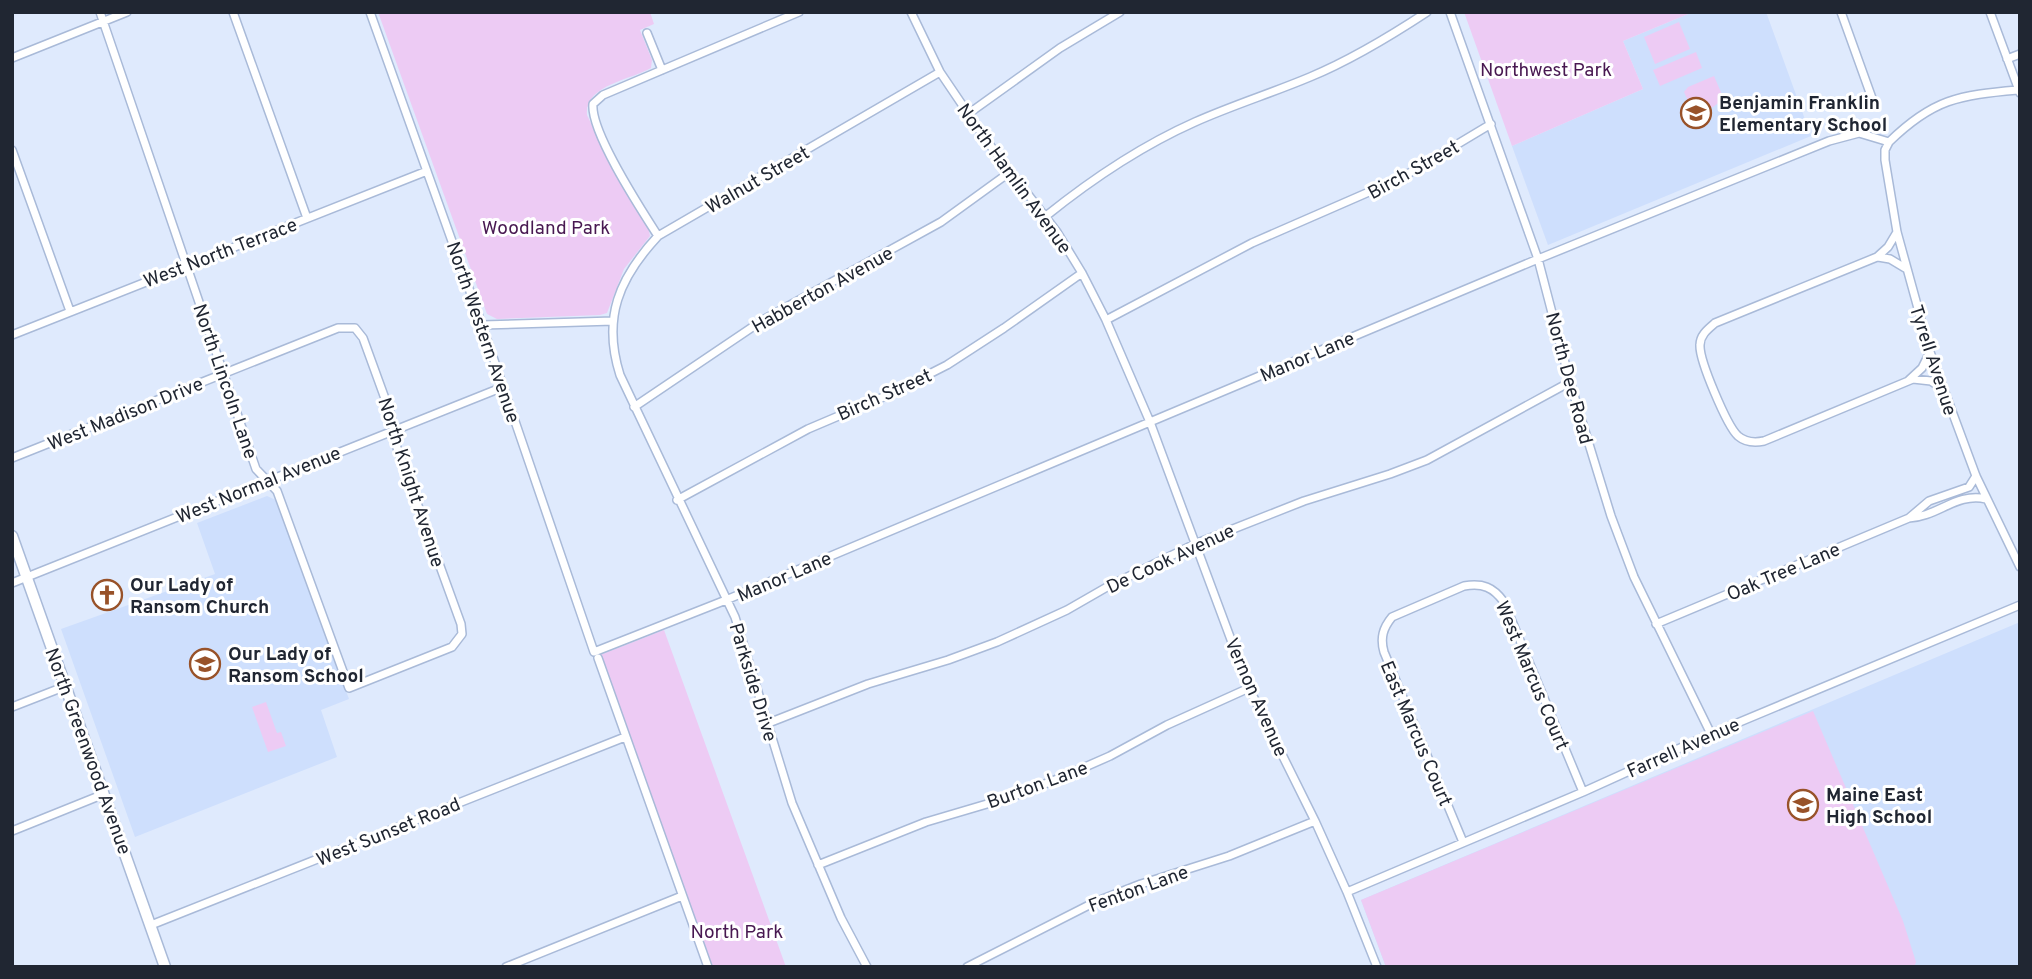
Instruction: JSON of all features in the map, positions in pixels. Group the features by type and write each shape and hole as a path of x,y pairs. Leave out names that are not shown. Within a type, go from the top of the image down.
{"main road":[{"name":"North Greenwood Avenue","path":"12,536 165,967"}],"street":[{"name":"North Lincoln Lane","path":"100,12 256,469 277,491 349,688"},
{"path":"12,58 127,12"},
{"path":"233,12 307,218"},
{"name":"North Western Avenue","path":"370,12 708,967"},
{"path":"659,236 629,191 607,148 593,104 603,95 799,12"},
{"name":"North Hamlin Avenue","path":"911,12 940,72 1010,172 1046,216 1082,273 1106,320 1150,422"},
{"path":"968,114 1060,48 1121,12"},
{"path":"1046,216 1091,181 1141,149 1227,108 1333,67 1377,44 1427,12"},
{"name":"North Dee Road","path":"1450,12 1538,259 1570,382 1611,516 1656,624 1711,734"},
{"path":"1840,12 1873,101"},
{"path":"1889,142 1926,111 1944,102 1973,94 2019,92 1990,12"},
{"path":"647,33 662,70"},
{"path":"2007,59 2020,54"},
{"name":"Walnut Street","path":"613,321 618,298 630,271 659,236 940,72"},
{"name":"Birch Street","path":"1106,320 1252,243 1401,178 1491,124"},
{"name":"Manor Lane","path":"596,655 1538,259 1844,136 1859,133 1889,142"},
{"name":"Tyrell Avenue","path":"1889,142 1885,150 1885,160 1897,232 1930,352 1976,476 2020,567"},
{"path":"12,150 69,312"},
{"name":"West North Terrace","path":"12,335 427,171"},
{"name":"Habberton Avenue","path":"634,407 763,320 941,222 1010,172"},
{"path":"1897,232 1888,247 1877,257 1715,323 1702,337 1701,356 1733,431 1740,438 1756,442 1913,379 1925,379 1937,383 1943,389"},
{"path":"1877,257 1890,259 1905,269"},
{"name":"Birch Street","path":"677,500 808,429 888,395 947,365 1082,273"},
{"path":"482,325 613,321"},
{"name":"Parkside Drive","path":"613,321 612,338 616,363 738,628 792,803 841,918 867,967"},
{"name":"West Madison Drive","path":"12,458 338,328 355,328"},
{"name":"North Knight Avenue","path":"349,688 452,647 462,634 461,624 396,445 391,415 363,338 355,328"},
{"path":"1902,383 1917,373 1930,352"},
{"name":"De Cook Avenue","path":"766,724 868,684 948,660 996,642 1067,610 1107,587 1195,544 1304,501 1427,460 1570,382"},
{"name":"West Normal Avenue","path":"12,583 503,387"},
{"name":"Vernon Avenue","path":"1150,422 1249,688 1348,892 1377,967"},
{"name":"Oak Tree Lane","path":"1656,624 1909,518 1930,502 1969,487 1976,476"},
{"name":"Oak Tree Lane","path":"1909,518 1919,517 1964,498 1986,499"},
{"name":"West Marcus Court","path":"1423,603 1475,584 1495,590 1504,602 1583,792"},
{"name":"East Marcus Court","path":"1423,603 1392,617 1386,625 1381,641 1463,842"},
{"name":"Farrell Avenue","path":"1348,892 1711,734 2020,605"},
{"path":"12,708 66,686"},
{"name":"Burton Lane","path":"818,865 901,831 1014,796 1060,778 1249,688"},
{"name":"West Sunset Road","path":"151,925 625,737"},
{"path":"12,831 104,794"},
{"name":"Fenton Lane","path":"967,967 1095,902 1229,856 1315,821"},
{"path":"506,967 682,896"}],"shaded area":[{"name":"Benjamin Franklin Elementary School","path":"1693,12 1766,12 1811,136 1548,245 1512,146 1643,89 1623,41"},
{"name":"Our Lady of Ransom School","path":"267,496 278,501 349,699 321,710 337,757 135,837 61,629 215,574 197,523"},
{"name":"Maine East High School","path":"2020,622 2020,967 1386,967 1361,900"}],"green space":[{"name":"Woodland Park","path":"378,12 650,12 654,24 640,30 652,60 651,68 601,90 588,105 587,115 617,178 648,227 650,236 624,269 607,313 497,319 487,314"},
{"name":"Northwest Park","path":"1464,12 1693,12 1623,41 1643,89 1512,146"},
{"path":"1679,22 1690,49 1655,64 1644,37"},
{"path":"1696,52 1702,68 1660,86 1653,70"},
{"path":"1714,76 1723,97 1721,101 1698,113 1693,112 1684,92 1688,87"},
{"name":"North Park","path":"664,630 786,967 713,967 600,655"},
{"path":"266,702 277,733 281,732 286,746 268,752 252,707"},
{"name":"Maine East High School","path":"1813,711 1903,921 1916,962 1914,967 1386,967 1361,900"}],"place":[{"name":"Benjamin Franklin Elementary School","path":"1696,113"},
{"name":"Our Lady of Ransom Church","path":"107,595"},
{"name":"Our Lady of Ransom School","path":"205,664"},
{"name":"Maine East High School","path":"1803,805"}]}
